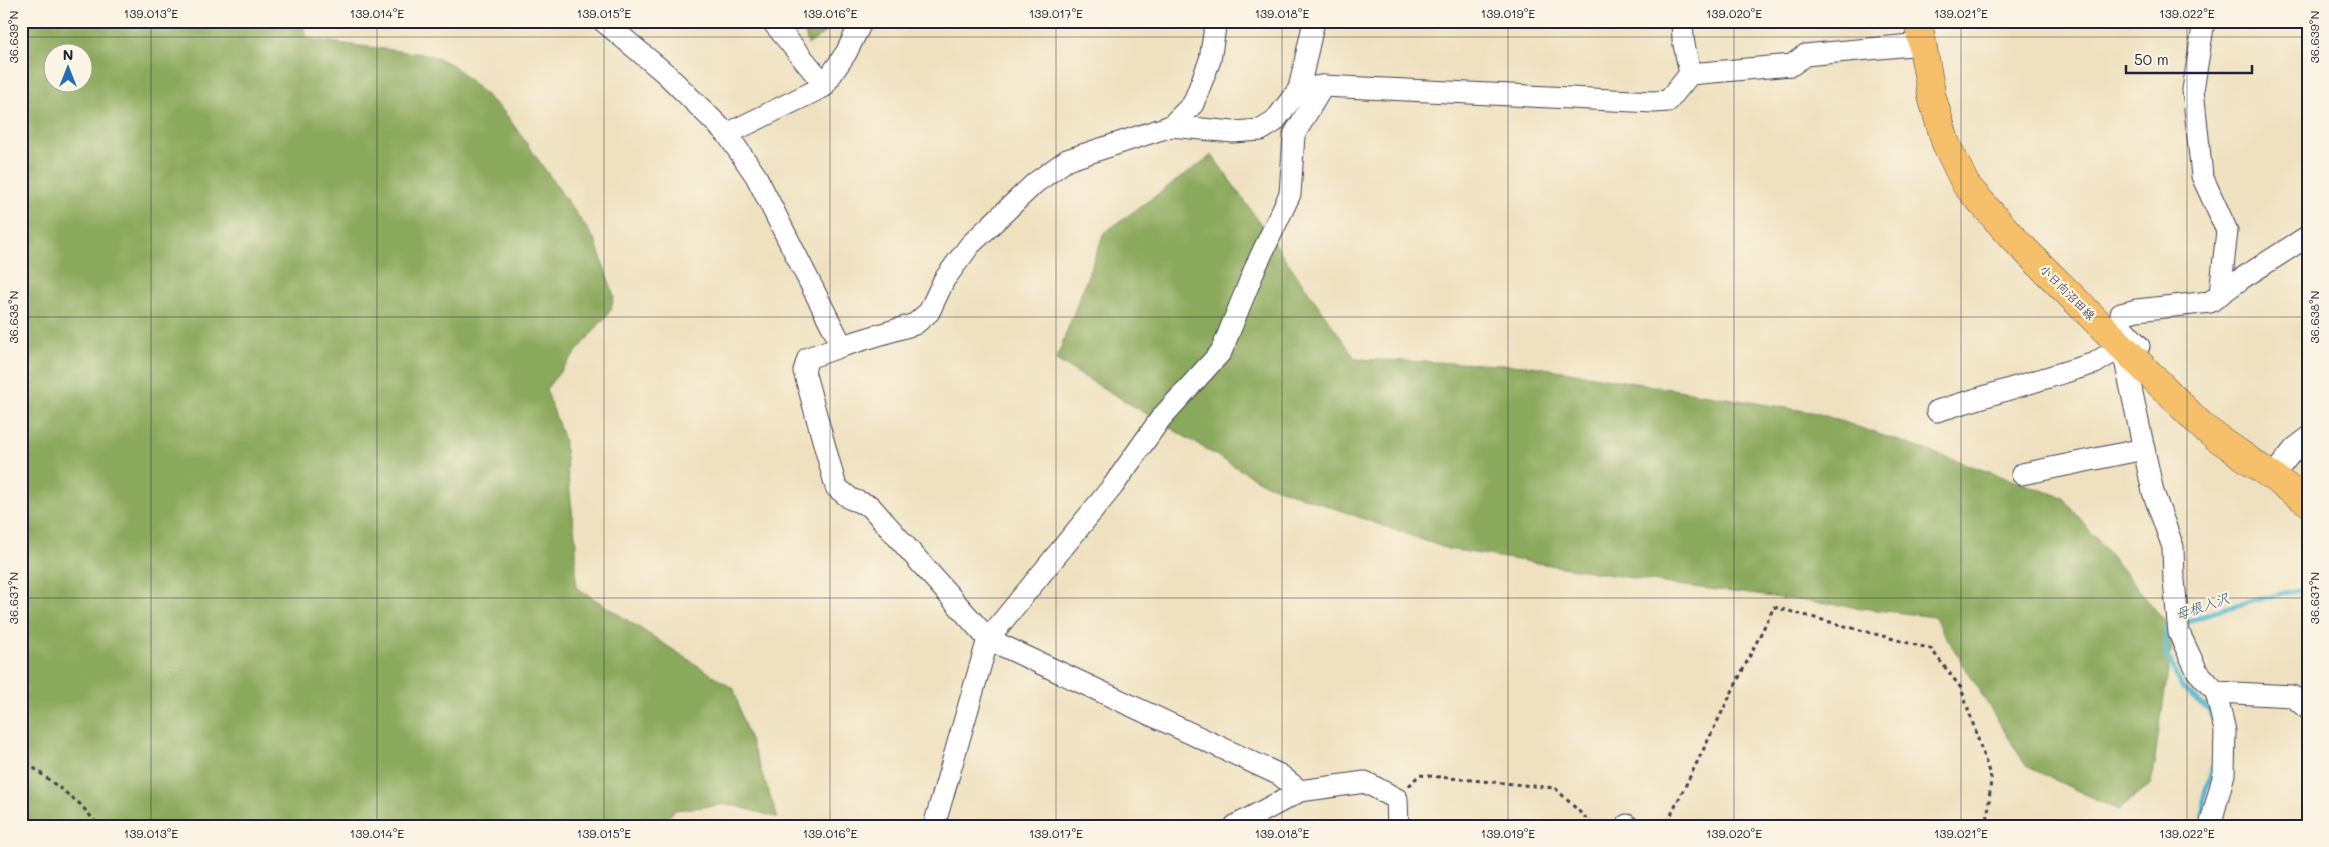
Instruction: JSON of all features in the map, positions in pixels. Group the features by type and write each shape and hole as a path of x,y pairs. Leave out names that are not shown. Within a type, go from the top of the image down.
{"main road":[{"name":"小日向沼田線","path":"1920,33 1932,97 1946,144 1966,185 2012,238 2205,429 2308,502"}],"street":[{"path":"603,21 666,74 727,134 756,176 842,346"},
{"path":"772,21 818,77 823,86"},
{"path":"727,134 823,86 846,53 862,21"},
{"path":"1171,126 1193,104 1210,60 1216,21"},
{"path":"1300,792 1280,776 988,639 870,506 851,499 836,487 804,371 808,358 915,324 929,312 944,280 970,245 1029,188 1068,160 1171,126 1233,132 1261,130 1274,122 1299,88 1314,21"},
{"path":"1682,21 1683,39 1690,74"},
{"path":"2204,21 2193,90 2202,176 2227,231 2220,294"},
{"path":"1299,88 1323,86 1654,102 1668,101 1690,74 1792,65 1805,55 1920,33"},
{"path":"934,826 988,639 1113,486 1161,418 1220,352 1256,266 1290,194 1294,134 1323,86"},
{"path":"1936,411 2095,363 2131,355 2139,345 2120,325 2121,314 2137,310 2210,302 2308,236"},
{"path":"2131,355 2144,449 2153,492 2173,547 2179,633 2197,671 2216,692 2225,731 2224,774 2210,826"},
{"path":"2272,477 2295,448 2308,438"},
{"path":"2022,474 2144,449"},
{"path":"2216,692 2292,696 2308,709"},
{"path":"1235,826 1300,792 1365,782 1397,799 1398,826"}],"path":[{"path":"1397,799 1419,775 1555,788 1592,824 1668,824 1774,607 1931,650 1961,688 1991,778 1987,826"},
{"path":"21,758 80,804 99,826"}],"green space":[{"path":"21,21 301,21 308,39 429,55 453,65 505,113 595,240 614,296 611,310 546,389 564,440 576,544 576,587 734,689 741,715 778,818 729,804 675,810 660,826 21,826"},
{"path":"802,21 840,21 808,45"},
{"path":"1212,155 1356,359 1532,366 1817,413 2062,497 2174,632 2151,784 2118,810 2026,766 1934,617 1677,585 1448,549 1261,482 1056,360 1104,233"}],"waterway":[{"name":"母根入沢","path":"2183,624 2222,609 2308,587"},
{"name":"母根入沢","path":"2173,628 2167,630 2165,649 2182,688 2209,710 2212,719"},
{"name":"母根入沢","path":"2203,815 2204,796 2215,760"}]}
